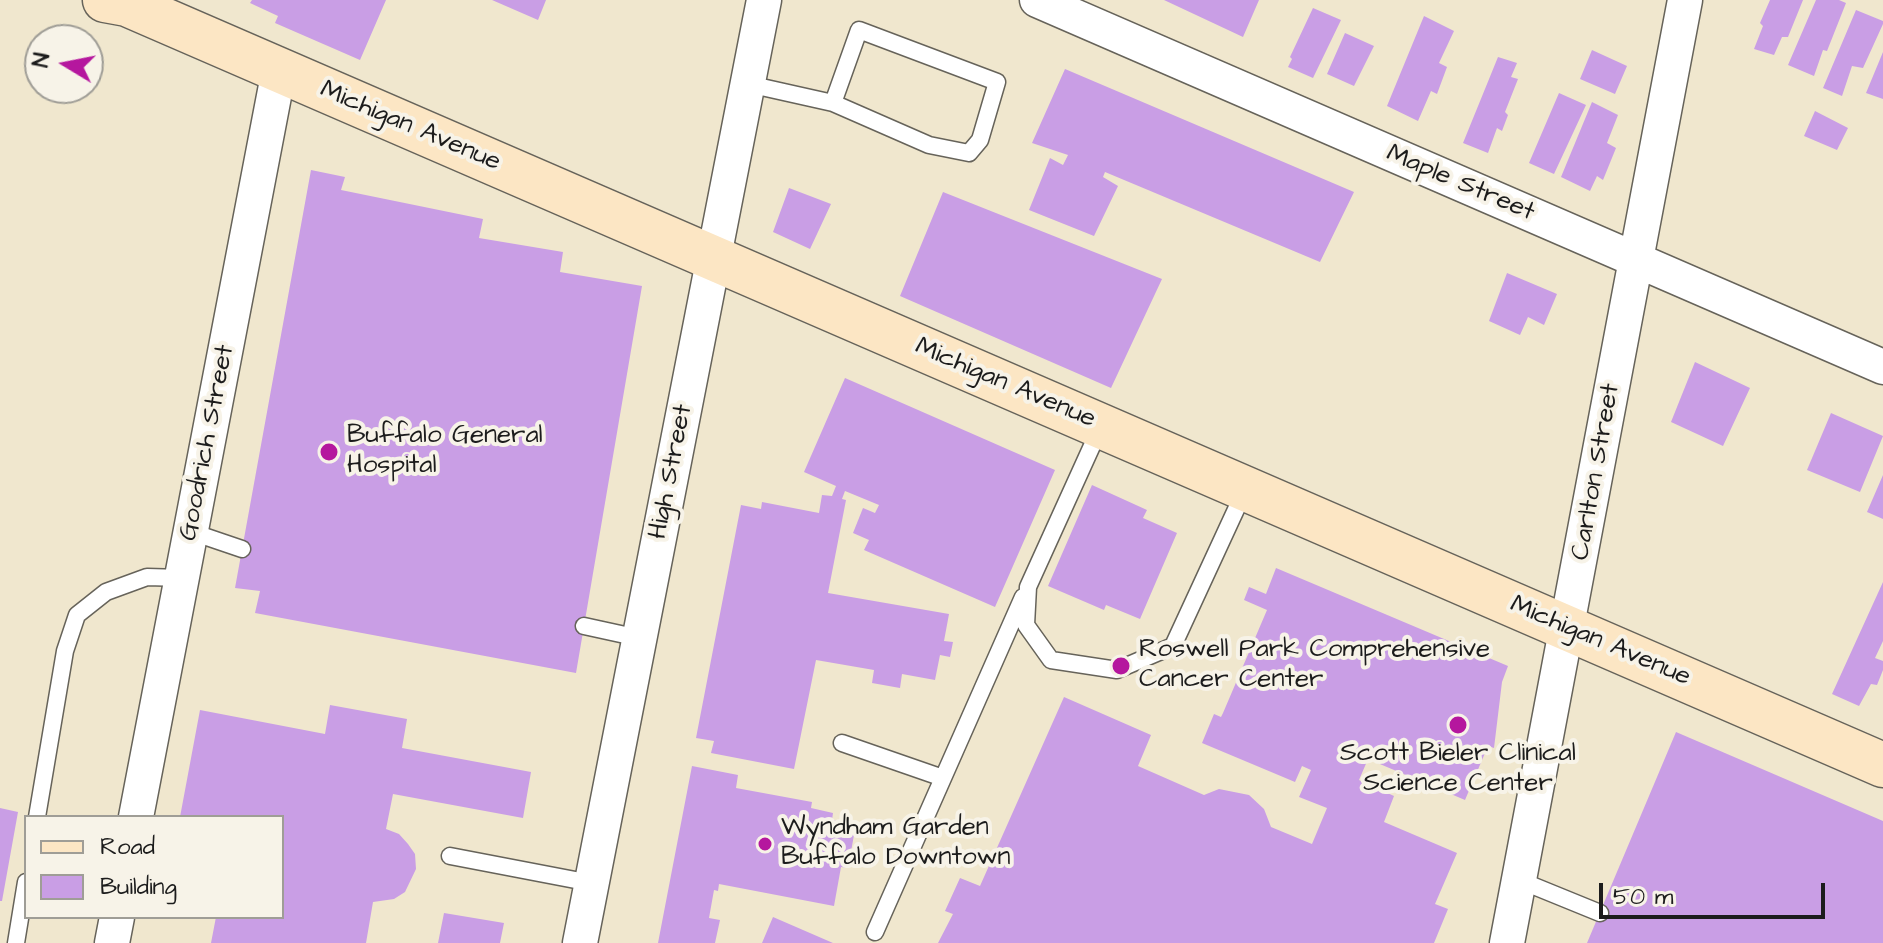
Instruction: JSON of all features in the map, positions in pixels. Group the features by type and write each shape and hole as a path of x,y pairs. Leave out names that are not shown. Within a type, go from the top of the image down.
{"street":[{"name":"High Street","path":"580,943 764,0"},
{"name":"Maple Street","path":"1037,0 1883,367"},
{"name":"Carlton Street","path":"1507,943 1685,0"},
{"name":"Michigan Avenue","path":"117,1 1883,765"},
{"name":"Goodrich Street","path":"136,815 279,70"},
{"path":"112,943 117,919"}],"lane":[{"path":"748,84 833,103 929,145 969,153 980,140 997,82 859,30 833,103"},
{"path":"875,932 1101,426"},
{"path":"1028,587 1026,625 1051,660 1117,670 1173,646 1246,489"},
{"path":"189,531 242,549"},
{"path":"37,815 65,651 77,615 106,592 147,577 182,578"},
{"path":"584,626 639,638"},
{"path":"842,743 943,778"},
{"path":"450,856 591,883"},
{"path":"1519,880 1600,913"},
{"path":"16,943 24,894"}],"building":[{"path":"252,0 386,0 360,60 275,23 278,16 250,3"},
{"path":"492,0 546,0 538,20"},
{"path":"1164,0 1259,0 1243,37"},
{"path":"1770,0 1803,0 1788,37 1782,37 1774,55 1754,49"},
{"path":"1816,0 1846,3 1814,76 1788,65"},
{"path":"1313,8 1341,20 1313,78 1288,67"},
{"path":"1856,10 1883,21 1883,24 1863,68 1852,66 1842,96 1823,88"},
{"path":"1424,16 1454,31 1439,63 1447,67 1437,94 1431,91 1418,121 1387,106"},
{"path":"1345,33 1374,46 1354,86 1327,74"},
{"path":"1592,50 1627,66 1615,94 1580,79"},
{"path":"1883,52 1883,99 1866,93"},
{"path":"1498,57 1517,63 1511,77 1518,79 1505,112 1508,115 1502,131 1497,128 1488,153 1463,143"},
{"path":"1065,69 1354,192 1320,262 1105,172 1103,177 1118,186 1094,236 1029,210 1050,158 1063,165 1068,155 1032,143"},
{"path":"1559,93 1586,105 1554,174 1529,163"},
{"path":"1592,102 1618,115 1607,143 1616,148 1603,180 1597,176 1590,191 1561,177"},
{"path":"1815,111 1848,128 1837,150 1804,136"},
{"path":"311,170 345,177 341,190 483,219 479,238 563,252 560,272 642,286 576,673 255,613 260,591 235,588"},
{"path":"789,188 831,204 810,249 773,232"},
{"path":"943,192 1162,279 1111,388 900,296"},
{"path":"1507,273 1557,294 1544,325 1528,317 1520,335 1489,321"},
{"path":"1695,362 1750,388 1723,446 1671,422"},
{"path":"845,378 1055,470 995,607 864,550 869,540 853,533 863,508 875,513 879,505 845,491 842,499 846,500 828,593 949,614 944,641 953,642 950,657 940,655 935,680 902,674 900,688 872,683 874,670 816,660 794,769 711,753 714,741 696,738 741,505 761,509 762,502 819,513 822,495 832,496 836,486 804,472"},
{"path":"1831,413 1883,436 1860,492 1807,470"},
{"path":"1883,475 1883,519 1867,512"},
{"path":"1092,485 1147,510 1143,518 1177,533 1140,619 1106,605 1104,610 1048,586"},
{"path":"1276,568 1508,666 1502,682 1494,748 1488,746 1465,800 1368,759 1359,780 1394,796 1384,822 1457,853 1435,904 1448,909 1434,943 938,943 953,914 945,911 960,878 980,886 1064,697 1151,735 1138,766 1204,795 1219,789 1249,795 1264,809 1271,827 1312,844 1327,808 1299,797 1311,770 1302,766 1295,782 1202,743 1214,714 1221,717 1223,713 1267,610 1244,600 1249,587 1266,594"},
{"path":"1883,582 1883,641 1875,658 1883,661 1883,670 1877,685 1871,684 1859,706 1832,694"},
{"path":"330,705 407,719 402,748 531,772 523,818 393,794 386,829 399,834 408,844 415,854 416,869 405,892 394,899 373,902 366,943 211,943 216,919 284,919 284,815 180,815 200,710 325,734"},
{"path":"1676,732 1883,821 1883,943 1587,943"},
{"name":"Wyndham Garden Buffalo Downtown","path":"692,766 738,775 736,788 812,802 811,808 833,813 832,820 856,824 848,868 841,867 834,906 719,884 718,891 714,890 709,918 720,920 715,943 658,943"},
{"path":"0,808 18,812 2,901 0,901"},
{"path":"444,913 504,923 500,943 438,943"},
{"path":"773,917 833,943 762,943"}],"place":[{"name":"Buffalo General Hospital","path":"329,452"},
{"name":"Roswell Park Comprehensive Cancer Center","path":"1121,666"},
{"name":"Scott Bieler Clinical Science Center","path":"1458,725"},
{"name":"Wyndham Garden Buffalo Downtown","path":"765,844"}]}
